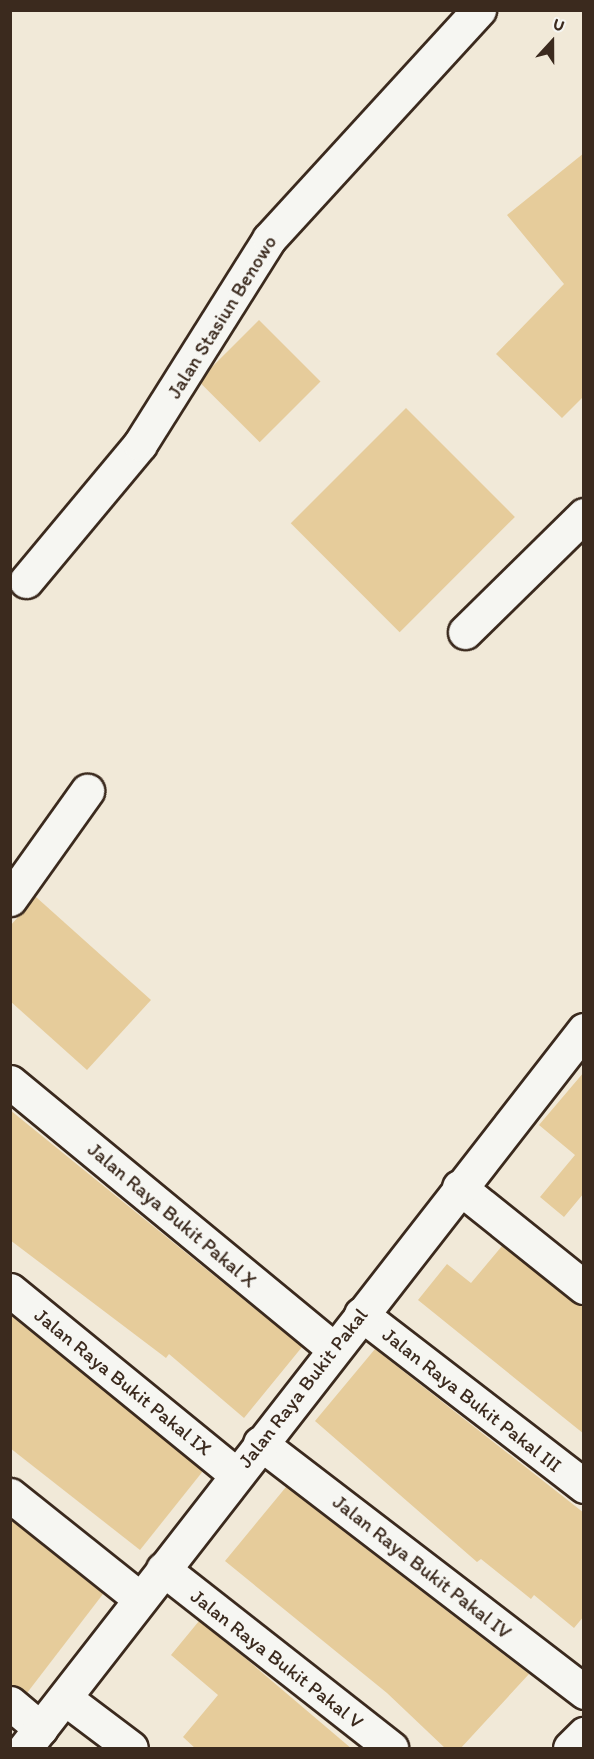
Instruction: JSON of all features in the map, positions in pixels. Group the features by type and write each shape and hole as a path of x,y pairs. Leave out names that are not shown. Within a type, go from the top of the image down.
{"street":[{"name":"Jalan Stasiun Benowo","path":"26,581 140,444 269,239 479,10"},
{"path":"465,632 584,515"},
{"path":"10,899 87,791"},
{"name":"Jalan Raya Bukit Pakal","path":"33,1739 66,1699 139,1598 459,1187 572,1066 584,1030"},
{"name":"Jalan Raya Bukit Pakal X","path":"10,1082 333,1348"},
{"path":"459,1187 584,1287"},
{"name":"Jalan Raya Bukit Pakal IX","path":"10,1290 236,1474"},
{"name":"Jalan Raya Bukit Pakal III","path":"361,1314 584,1486"},
{"name":"Jalan Raya Bukit Pakal IV","path":"260,1443 584,1692"},
{"path":"10,1495 139,1598"},
{"name":"Jalan Raya Bukit Pakal V","path":"163,1569 391,1749"},
{"path":"66,1699 131,1749"},
{"path":"10,1703 33,1739"},
{"path":"570,1749 584,1734"}],"building":[{"path":"584,153 584,396 562,418 496,354 564,284 507,215"},
{"path":"259,320 321,382 260,442 198,381"},
{"path":"406,408 515,517 400,632 291,523"},
{"path":"36,897 151,1000 87,1070 10,1001 10,926"},
{"path":"584,1072 584,1193 564,1217 540,1197 575,1155 539,1125"},
{"path":"10,1110 302,1347 244,1418 169,1354 166,1358 10,1240"},
{"path":"502,1246 584,1306 584,1434 418,1300 447,1264 471,1283"},
{"path":"10,1315 203,1471 140,1550 10,1448"},
{"path":"375,1349 584,1513 584,1616 574,1628 534,1595 531,1599 481,1559 477,1562 315,1421"},
{"path":"286,1487 529,1674 460,1749 446,1749 387,1693 225,1561"},
{"path":"10,1519 103,1594 27,1693 10,1685"},
{"path":"199,1621 352,1749 196,1749 183,1737 218,1695 171,1655"}]}
